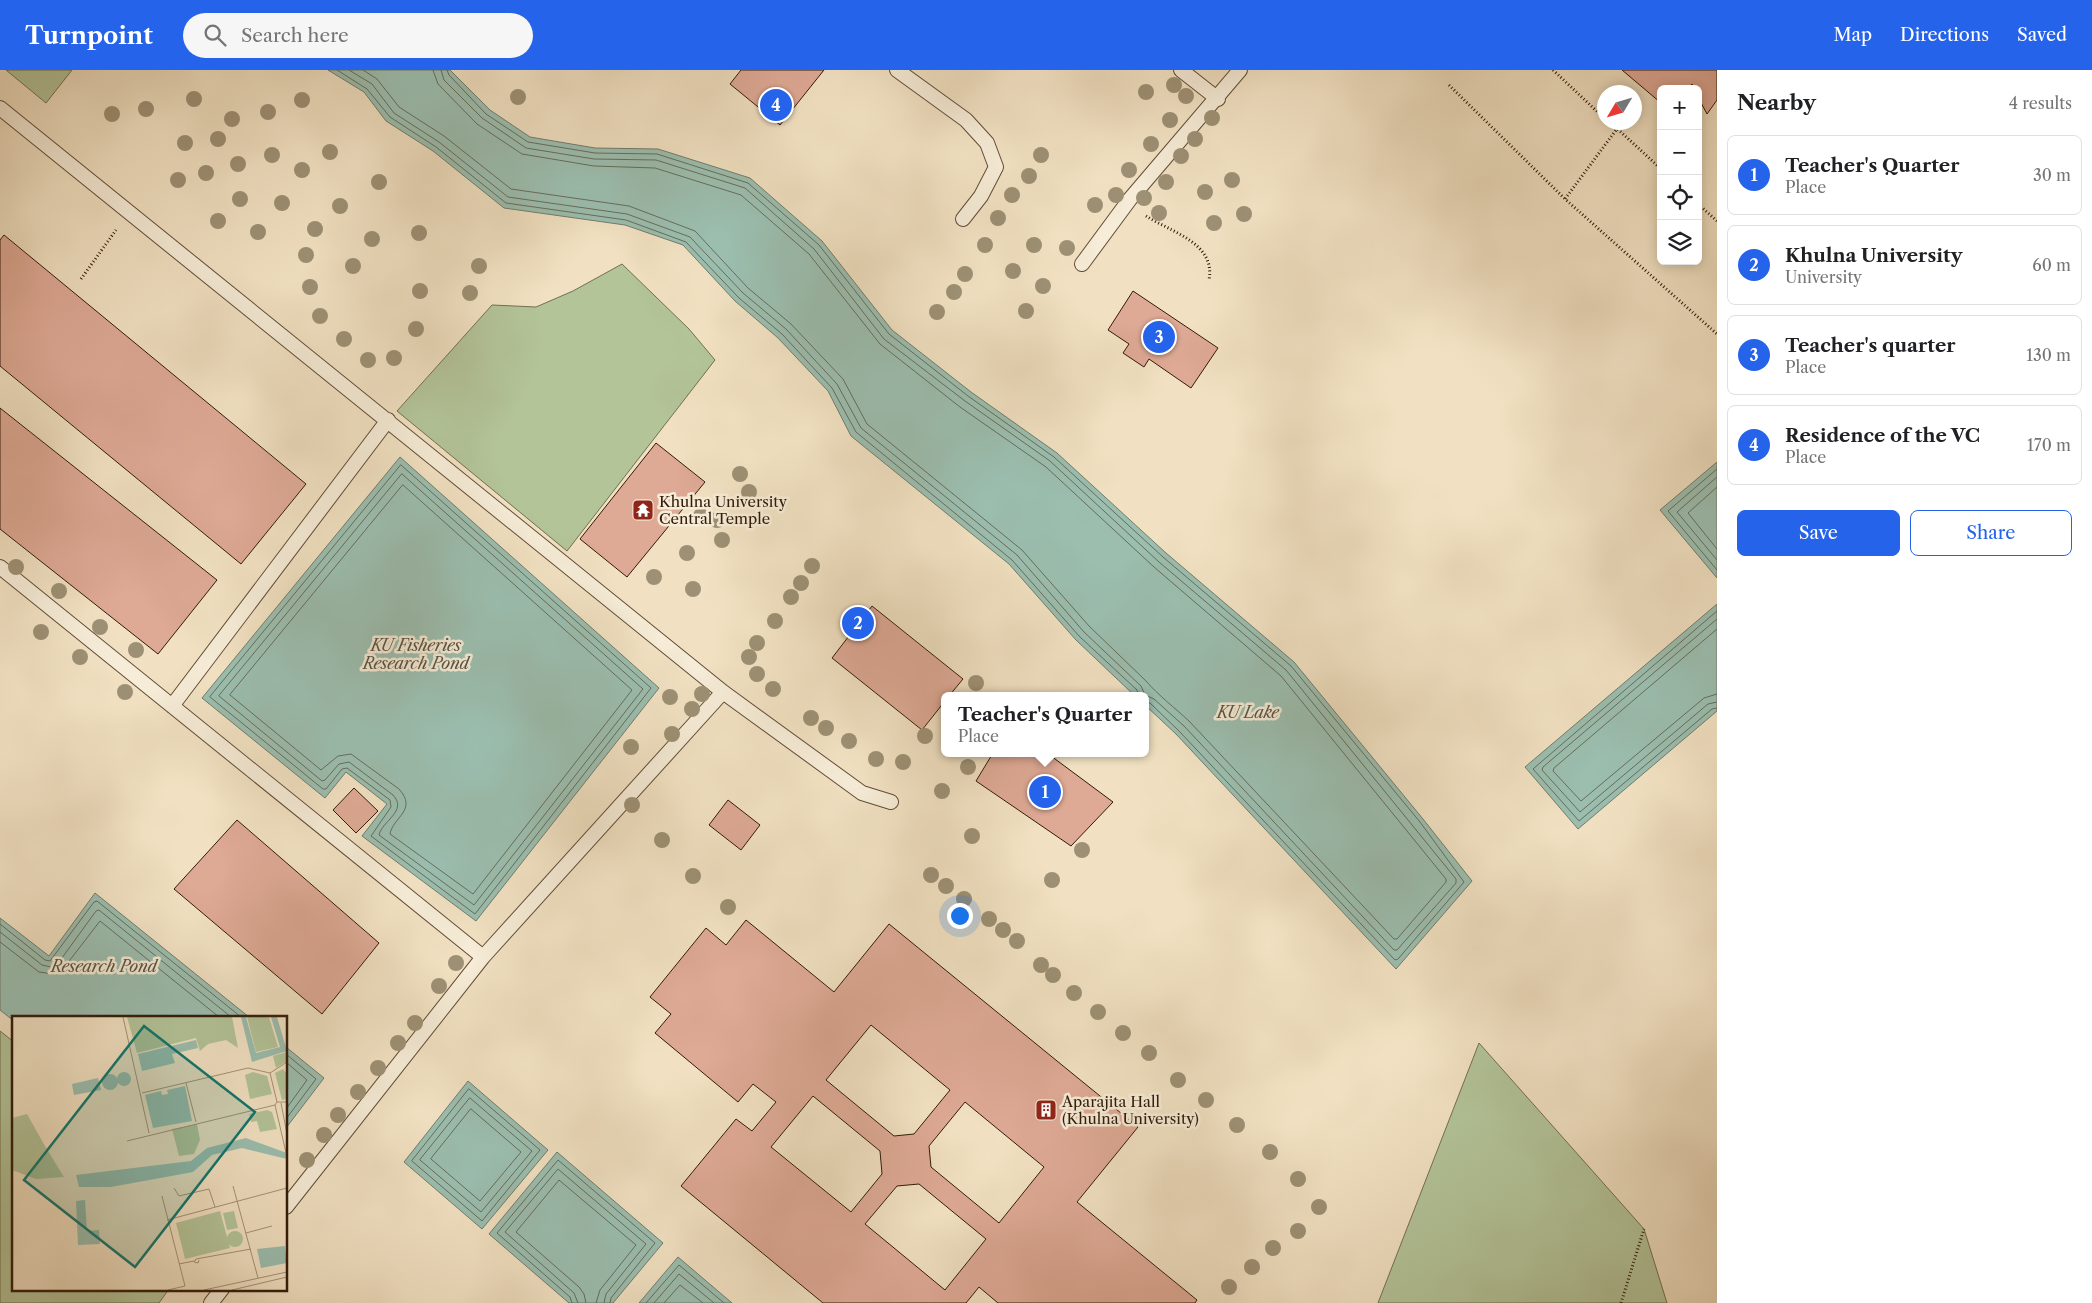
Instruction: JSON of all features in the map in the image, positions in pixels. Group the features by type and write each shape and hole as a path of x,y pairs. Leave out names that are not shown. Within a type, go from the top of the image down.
{"lane":[{"path":"898,70 966,120 987,143 996,167 981,196 963,219"},
{"path":"1181,70 1218,99"},
{"path":"1082,264 1130,199 1218,99 1240,70"},
{"path":"0,108 723,692 862,793 891,802"},
{"path":"172,706 388,420"},
{"path":"0,567 483,957"},
{"path":"288,1204 483,957 723,692"},
{"path":"211,1303 221,1290"}],"path":[{"path":"1553,70 1597,111"},
{"path":"1449,85 1565,199 1717,334"},
{"path":"1565,199 1616,130"},
{"path":"1618,130 1657,166"},
{"path":"1130,199 1142,213 1192,241 1208,259 1211,268 1209,280"},
{"path":"1702,208 1717,221"},
{"path":"81,279 129,211"},
{"path":"1621,1303 1644,1229"}],"shaded area":[{"path":"6,70 72,70 46,103"},
{"path":"622,264 689,329 715,360 567,551 397,411 492,305 536,307 573,291"},
{"path":"0,1031 12,1040 12,1290 168,1290 159,1303 0,1303"},
{"path":"1479,1043 1644,1229 1667,1303 1378,1303"}],"water":[{"name":"KU Lake","path":"328,70 450,70 490,110 530,137 595,148 658,149 750,178 822,241 892,330 971,392 1057,453 1166,553 1294,662 1472,881 1396,969 1176,734 1149,709 1149,692 1131,692 1076,640 1009,564 851,436 828,391 778,338 735,301 683,245 625,225 504,208 433,151 386,121 364,92"},
{"name":"KU Fisheries Research Pond","path":"400,457 659,688 476,921 362,836 387,804 346,772 325,798 202,698"},
{"path":"1717,462 1717,578 1660,510"},
{"path":"1717,604 1717,711 1578,829 1525,767"},
{"name":"Research Pond","path":"95,893 248,1016 12,1016 12,1019 0,1010 0,918 49,956"},
{"path":"288,1049 324,1078 288,1125"},
{"path":"468,1081 548,1150 482,1229 404,1162"},
{"path":"557,1152 663,1243 613,1303 569,1303 489,1234"},
{"path":"678,1257 732,1303 639,1303"}],"building":[{"path":"741,70 824,70 780,125 730,84"},
{"path":"1622,70 1717,70 1717,100 1707,114 1702,105 1702,85 1657,85 1657,100"},
{"path":"4,235 306,484 241,564 0,366 0,240"},
{"path":"1133,291 1218,348 1191,388 1149,359 1144,367 1123,353 1129,344 1108,330"},
{"path":"0,408 217,580 158,654 0,529"},
{"name":"Khulna University Central Temple","path":"656,443 705,482 627,577 580,539"},
{"path":"872,606 963,679 952,692 941,692 941,706 922,730 832,658"},
{"path":"991,757 1052,757 1113,802 1071,846 976,781"},
{"path":"354,788 378,811 356,833 333,810"},
{"path":"728,800 760,825 741,850 709,825"},
{"path":"237,820 379,943 322,1014 174,889"},
{"name":"Aparajita Hall (Khulna University)","path":"746,920 834,992 889,924 1138,1127 1077,1202 1197,1300 1195,1303 998,1303 979,1287 966,1303 823,1303 681,1186 736,1119 752,1131 776,1102 753,1084 738,1102 655,1033 671,1014 650,997 706,928 726,945","holes":["871,1025 950,1090 914,1134 894,1136 826,1080","813,1096 880,1151 882,1174 851,1212 771,1147","965,1102 1044,1167 999,1223 931,1167 929,1146","919,1184 986,1239 945,1290 865,1224 897,1186"]}],"place":[{"name":"Residence of the VC","path":"776,105"},
{"name":"Teacher's quarter","path":"1159,337"},
{"name":"Khulna University Central Temple","path":"643,510"},
{"name":"Khulna University","path":"858,623"},
{"name":"Teacher's Quarter","path":"1045,792"},
{"name":"Aparajita Hall (Khulna University)","path":"1046,1110"}]}
